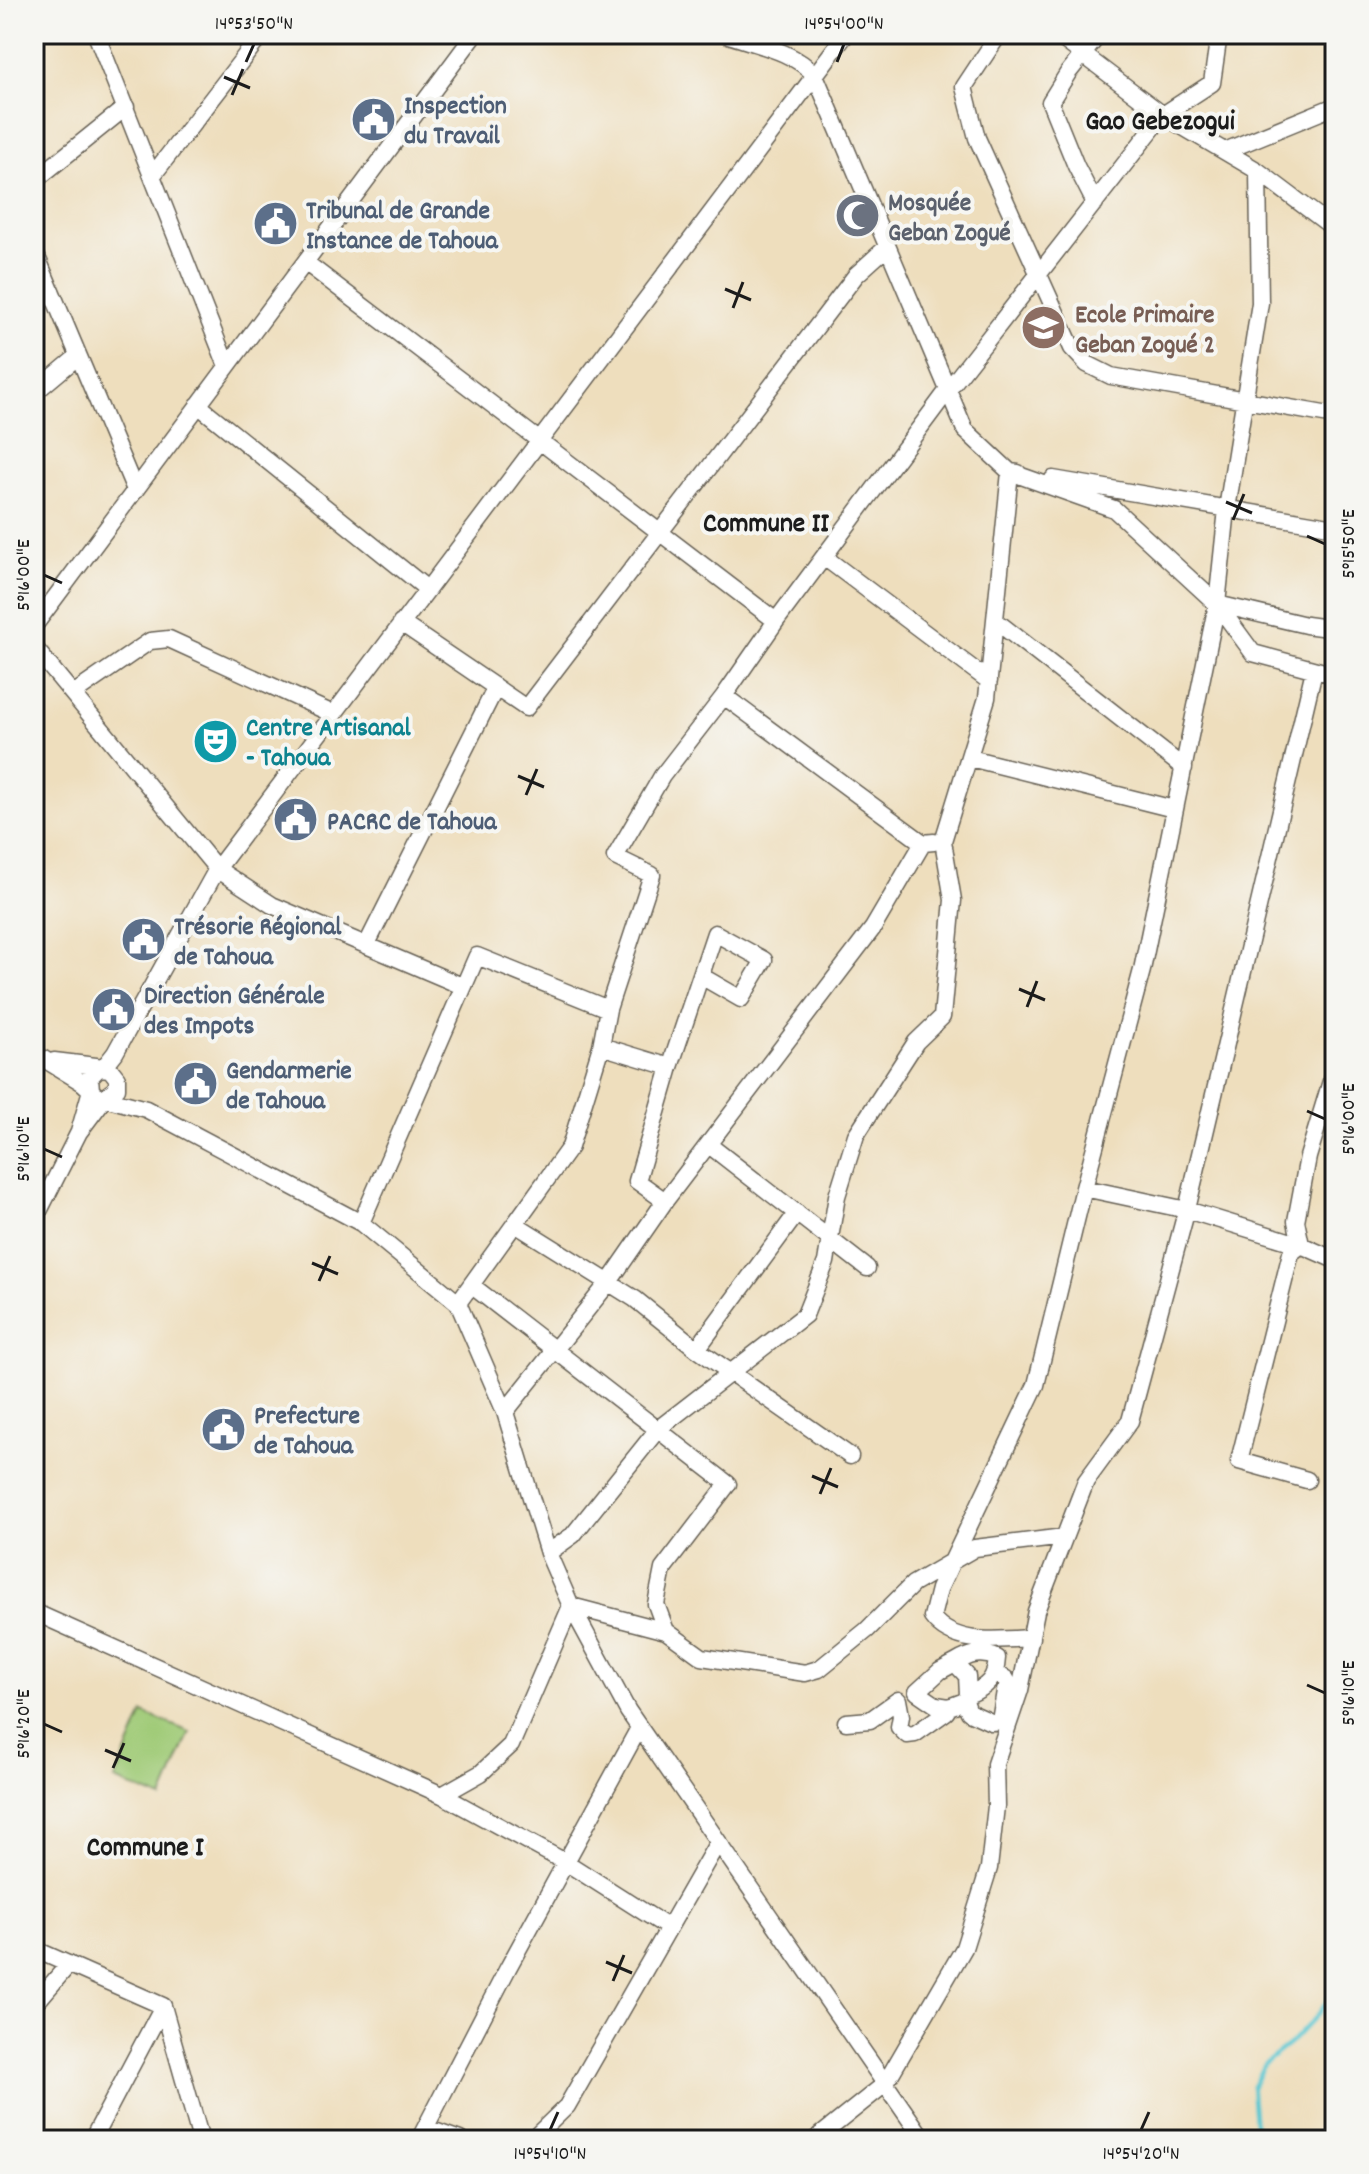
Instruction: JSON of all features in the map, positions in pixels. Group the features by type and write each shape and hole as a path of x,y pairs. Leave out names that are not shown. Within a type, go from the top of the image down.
{"street":[{"path":"96,34 227,366"},
{"path":"153,175 262,34"},
{"path":"34,626 475,34"},
{"path":"34,1221 98,1093 117,1088 110,1073 125,1038 217,869 846,34"},
{"path":"999,34 964,87 977,138 1072,348 1087,364 1111,376 1335,416"},
{"path":"1056,34 1163,115 1258,171 1335,229"},
{"path":"1095,203 1050,102 1099,34"},
{"path":"458,1303 570,1147 601,1046 608,1009 652,875 615,857 662,776 948,390 1163,115 1212,83 1219,34"},
{"path":"731,35 785,53 804,63 815,75 965,430 1010,472 1114,509 1217,604 1253,653 1335,675"},
{"path":"1225,151 1335,106"},
{"path":"34,181 126,107"},
{"path":"1031,1638 986,1641 941,1629 932,1617 939,1589 1036,1385 1142,970 1217,604 1227,509 1260,303 1258,171"},
{"path":"401,623 526,708 856,275 887,247"},
{"path":"34,250 135,490"},
{"path":"305,262 776,621"},
{"path":"34,393 77,357"},
{"path":"198,405 427,589"},
{"path":"1010,472 1335,527"},
{"path":"548,1553 573,1535 658,1429 805,1315 826,1262 837,1196 856,1135 916,1042 942,1017 953,900 943,841 987,698 1010,472"},
{"path":"824,557 989,681"},
{"path":"1217,604 1335,629"},
{"path":"996,621 1184,768"},
{"path":"73,694 150,641 169,639 333,714"},
{"path":"34,647 217,869 272,905 462,986"},
{"path":"995,1764 1020,1690 1036,1611 1086,1481 1130,1421 1187,1210 1314,670"},
{"path":"367,944 495,689"},
{"path":"724,696 923,843 943,841"},
{"path":"970,758 1174,809"},
{"path":"505,1412 609,1282 665,1201 873,928 923,843"},
{"path":"361,1223 477,956 608,1009"},
{"path":"665,1201 637,1181 670,1067 701,976"},
{"path":"601,1046 670,1067"},
{"path":"41,1057 110,1073 146,1109"},
{"path":"41,1057 98,1093 146,1109 361,1223 458,1303 505,1412 548,1553 571,1606 639,1728 924,2140"},
{"path":"1301,1245 1296,1221 1308,1157 1335,1068"},
{"path":"98,1093 90,1077 95,1070 110,1073"},
{"path":"709,1145 867,1268"},
{"path":"1084,1188 1187,1210 1301,1245 1335,1260"},
{"path":"697,1349 797,1213"},
{"path":"515,1224 609,1282 697,1349 850,1456"},
{"path":"1301,1245 1291,1253 1239,1461 1307,1480"},
{"path":"471,1285 728,1484 663,1569 656,1604 666,1631"},
{"path":"571,1606 666,1631 702,1657 805,1673 819,1669 867,1630 913,1584 975,1548 1064,1537"},
{"path":"442,1795 481,1773 511,1745 571,1606"},
{"path":"34,1612 442,1795 567,1863 669,1928"},
{"path":"846,1722 870,1720 898,1700 917,1692 940,1671 966,1656 983,1652 997,1658 996,1674 982,1689 949,1707 915,1734 907,1735 899,1727 901,1716 898,1700"},
{"path":"955,1663 967,1676 969,1712 991,1722 1000,1721"},
{"path":"815,2140 885,2084 964,1948 989,1868 996,1806 995,1764 1005,1691 1009,1686 1006,1679 996,1674"},
{"path":"917,1692 936,1705 949,1707"},
{"path":"460,2140 423,2134 508,1968 639,1728"},
{"path":"532,2140 567,2106 718,1842"},
{"path":"34,1949 163,2006"},
{"path":"34,2005 69,1964"},
{"path":"92,2140 163,2006"},
{"path":"163,2006 201,2140"}],"green space":[{"path":"143,1713 190,1732 162,1799 115,1780"}],"waterway":[{"path":"1256,2140 1252,2088 1264,2064 1290,2044 1335,1990"}],"place":[{"name":"Inspection du Travail","path":"373,119"},
{"name":"Mosquée Geban Zogué","path":"857,216"},
{"name":"Tribunal de Grande Instance de Tahoua","path":"275,224"},
{"name":"Ecole Primaire Geban Zogué 2","path":"1044,328"},
{"name":"Centre Artisanal - Tahoua","path":"215,741"},
{"name":"PACRC de Tahoua","path":"296,820"},
{"name":"Trésorie Régional de Tahoua","path":"143,940"},
{"name":"Direction Générale des Impots","path":"113,1009"},
{"name":"Gendarmerie de Tahoua","path":"195,1084"},
{"name":"Prefecture de Tahoua","path":"223,1429"}],"district":[{"name":"Gao Gebezogui","path":"1160,119"},
{"name":"Commune II","path":"766,521"},
{"name":"Commune I","path":"145,1845"}]}
